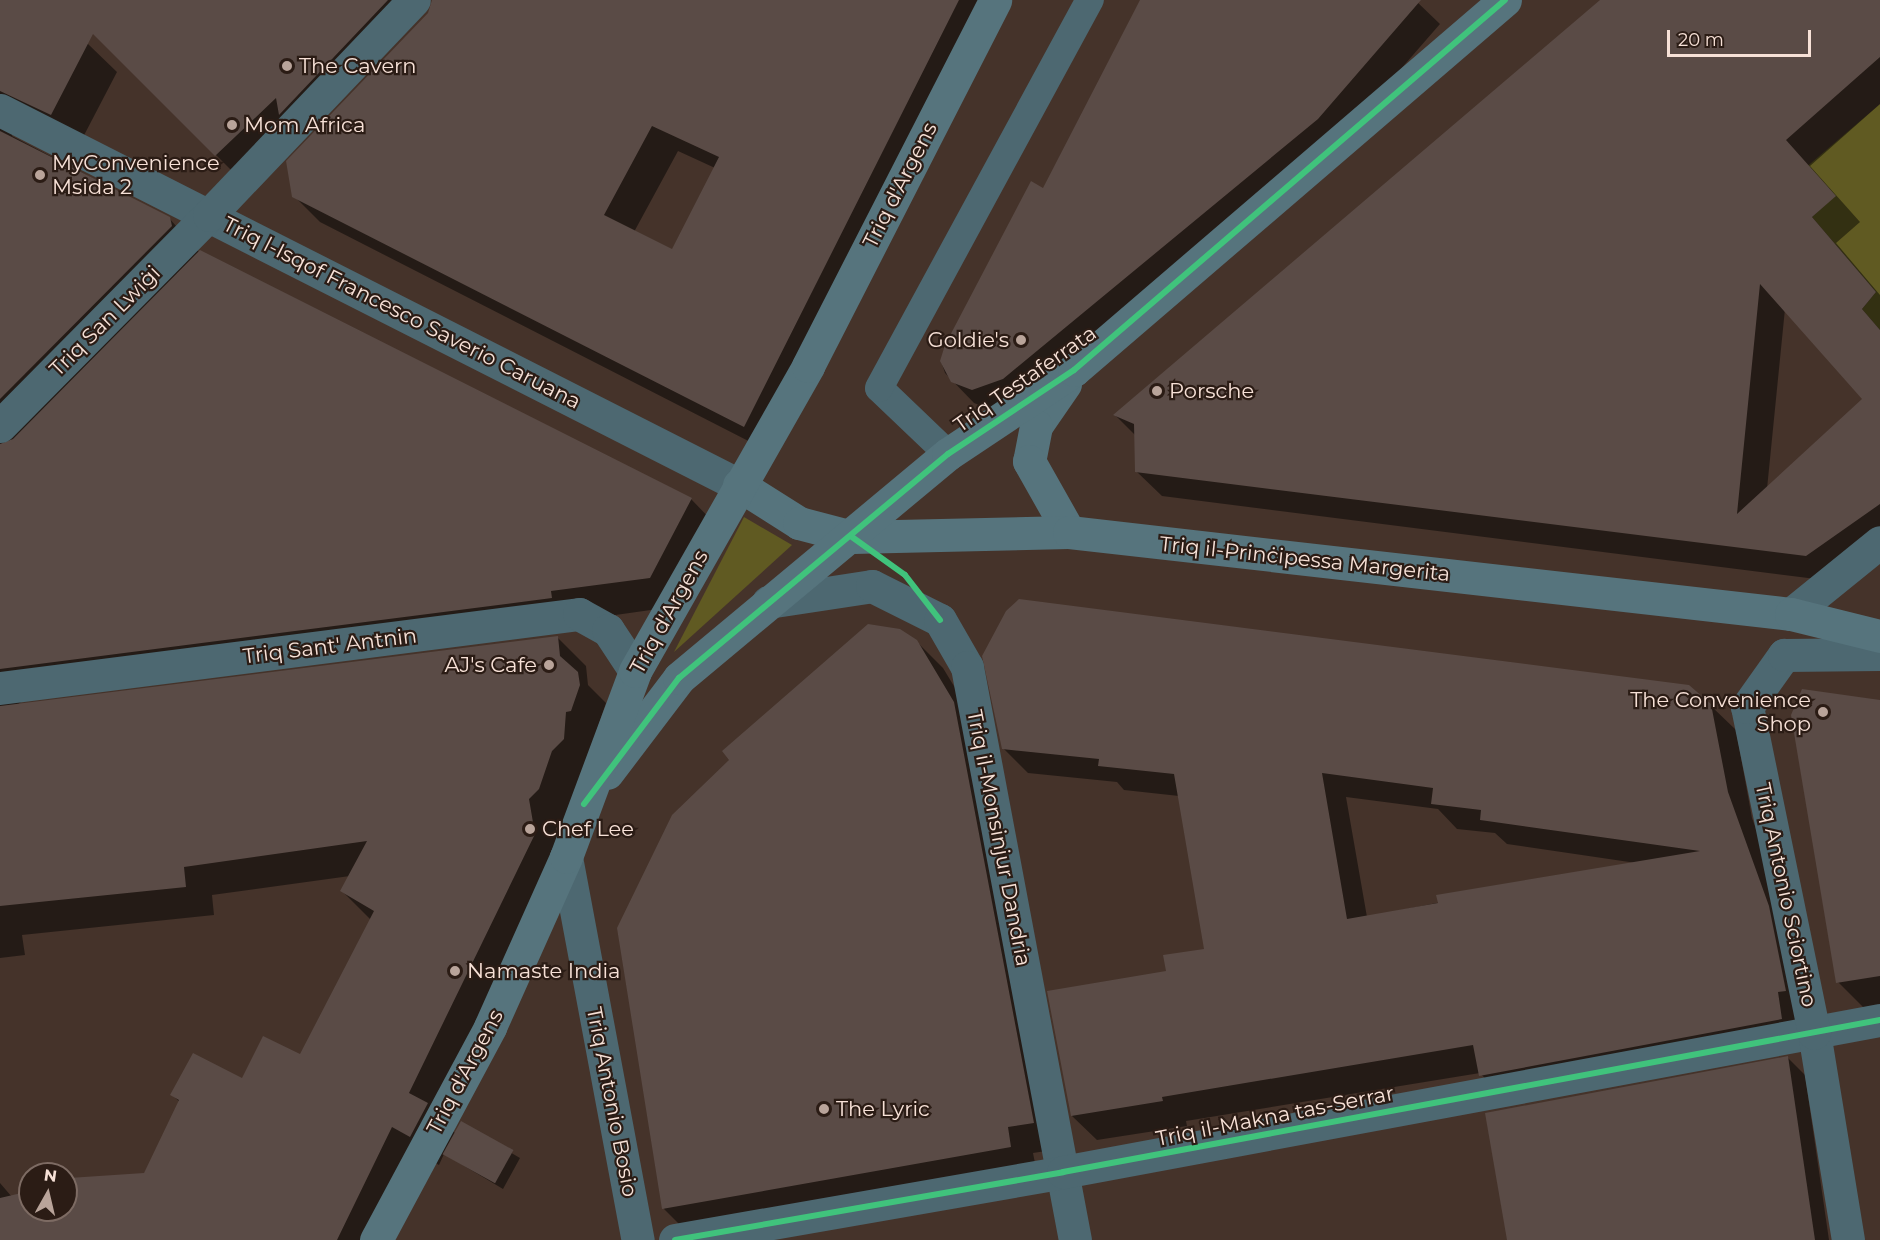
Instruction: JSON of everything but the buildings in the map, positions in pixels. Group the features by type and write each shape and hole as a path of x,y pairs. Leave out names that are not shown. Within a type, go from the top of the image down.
{"main road":[{"name":"Triq d'Argens","path":"376,1240 490,1028 566,857 635,671 808,366 995,0"},
{"name":"Triq Testaferrata","path":"584,804 680,678 768,602 852,537 948,453 1074,370 1505,0"},
{"name":"Triq Testaferrata","path":"1069,532 1029,461 1036,426 1074,370"},
{"name":"Triq il-Prinċipessa Margerita","path":"739,484 799,523 852,537 1069,532 1791,614 1880,636"}],"street":[{"name":"Triq San Lwiġi","path":"0,426 209,215 414,0"},
{"name":"Triq l-Isqof Francesco Saverio Caruana","path":"0,110 739,484"},
{"path":"1791,614 1880,542"},
{"name":"Triq il-Monsinjur Dandria","path":"768,602 872,586 940,620 967,667 1075,1240"},
{"name":"Triq Sant' Antnin","path":"0,688 579,614 608,630 635,671"},
{"name":"Triq Antonio Sciortino","path":"1848,1240 1814,1033 1747,707 1784,656 1880,654"},
{"name":"Triq Antonio Bosio","path":"566,857 638,1240"},
{"name":"Triq il-Makna tas-Serrar","path":"675,1240 1063,1172 1880,1020"}],"lane":[{"path":"948,453 879,388 1090,0"}],"shaded area":[{"path":"1880,104 1880,330 1862,309 1876,292 1812,217 1835,196 1804,169"},
{"path":"744,517 792,545 674,652"}],"cycle path":[{"path":"584,804 679,678 948,454 1074,370 1505,0"},
{"path":"852,537 905,575 940,620"},
{"path":"675,1240 1063,1172 1880,1020"}],"place":[{"name":"The Cavern","path":"287,66"},
{"name":"Mom Africa","path":"232,125"},
{"name":"MyConvenience Msida 2","path":"40,175"},
{"name":"Goldie's","path":"1021,340"},
{"name":"Porsche","path":"1157,391"},
{"name":"AJ's Cafe","path":"549,665"},
{"name":"The Convenience Shop","path":"1823,712"},
{"name":"Chef Lee","path":"530,829"},
{"name":"Namaste India","path":"455,971"},
{"name":"The Lyric","path":"824,1109"}]}
